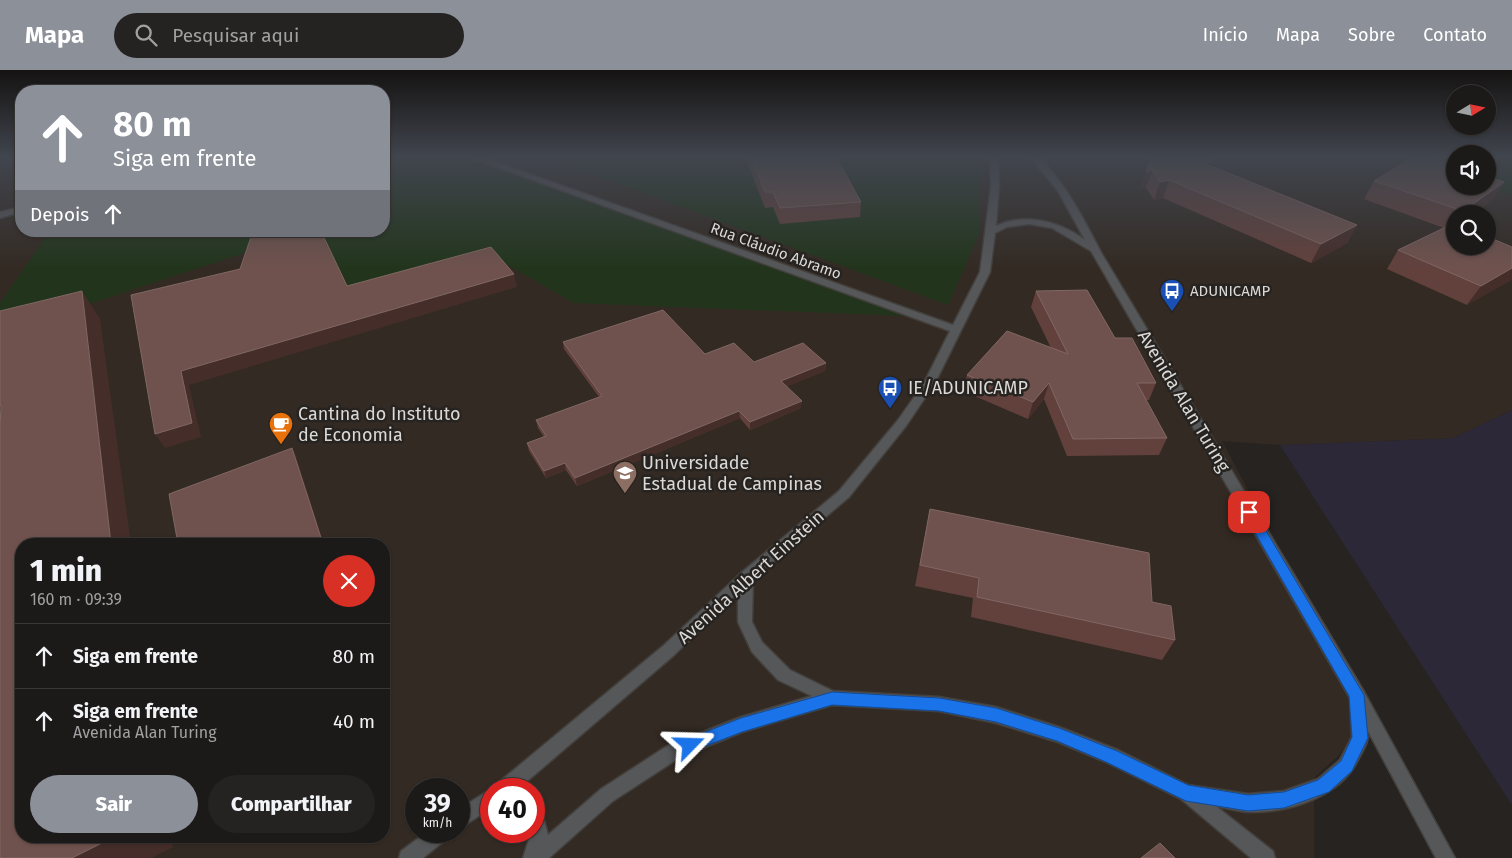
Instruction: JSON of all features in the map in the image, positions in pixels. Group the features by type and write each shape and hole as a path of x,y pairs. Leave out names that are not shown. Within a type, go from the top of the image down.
{"street":[{"name":"Rua Cláudio Abramo","path":"574,194 957,330"},
{"name":"Avenida Albert Einstein","path":"517,778 668,651 746,577 844,494 902,423 928,383 957,330 985,272 992,232 994,194"},
{"name":"Avenida Alan Turing","path":"1065,194 1097,254 1357,695 1446,858"},
{"path":"0,215 15,211"},
{"path":"992,232 1012,222 1029,220 1046,223 1076,236 1097,254"},
{"path":"746,577 746,622 757,647 784,674 832,698"},
{"path":"1186,793 1248,803 1284,800 1324,786 1346,766 1360,738 1357,695"},
{"path":"534,858 607,796 673,752 741,725 832,698 939,704 996,715 1059,735 1112,756 1186,793 1266,858"},
{"path":"408,858 427,843"},
{"path":"534,858 538,843"}],"shaded area":[{"name":"Universidade Estadual de Campinas","path":"0,194 15,194 15,237 390,237 390,194 1512,194 1512,410 1453,438 1280,445 1222,441 1330,643 1359,705 1355,736 1338,756 1314,778 1314,858 0,858"},
{"path":"1512,410 1512,805 1280,445 1453,438"}],"green space":[{"path":"390,194 567,194 906,316 574,303 488,254 348,290 323,237 390,237"},
{"path":"646,194 980,194 979,234 948,305"},
{"path":"46,237 294,237 0,333 0,303"}],"building":[{"path":"774,194 856,194 861,202 780,208"},
{"path":"1202,194 1280,194 1357,225 1321,244"},
{"path":"1412,194 1446,195 1486,195 1471,205 1446,205"},
{"path":"1446,227 1446,255 1496,255 1496,240 1512,247 1512,268 1481,286 1398,250"},
{"path":"251,237 324,237 347,286 491,247 514,274 181,371 192,423 155,434 131,295 240,269"},
{"path":"1087,290 1115,338 1132,338 1156,383 1137,383 1167,438 1073,439 1049,383 1033,402 967,375 1007,331 1068,354 1036,291"},
{"path":"82,291 110,538 15,538 15,843 102,843 72,858 0,858 0,311"},
{"path":"663,310 705,354 734,343 754,362 803,343 826,363 781,381 802,401 750,422 739,411 575,478 565,463 544,471 527,443 546,436 536,420 602,396 563,342"},
{"path":"292,448 321,538 177,538 169,494"},
{"path":"930,509 1149,553 1152,602 1171,606 1175,640 977,597 979,578 920,565"},
{"path":"1160,843 1175,858 1141,858"}],"place":[{"name":"ADUNICAMP","path":"1172,312"},
{"name":"IE/ADUNICAMP","path":"890,409"},
{"name":"Cantina do Instituto de Economia","path":"281,445"},
{"name":"Universidade Estadual de Campinas","path":"625,494"}],"route":[{"path":"690,745 741,725 832,698 939,704 996,715 1059,735 1112,756 1186,793 1248,803 1284,800 1324,786 1346,766 1360,738 1357,695 1249,512"}]}
